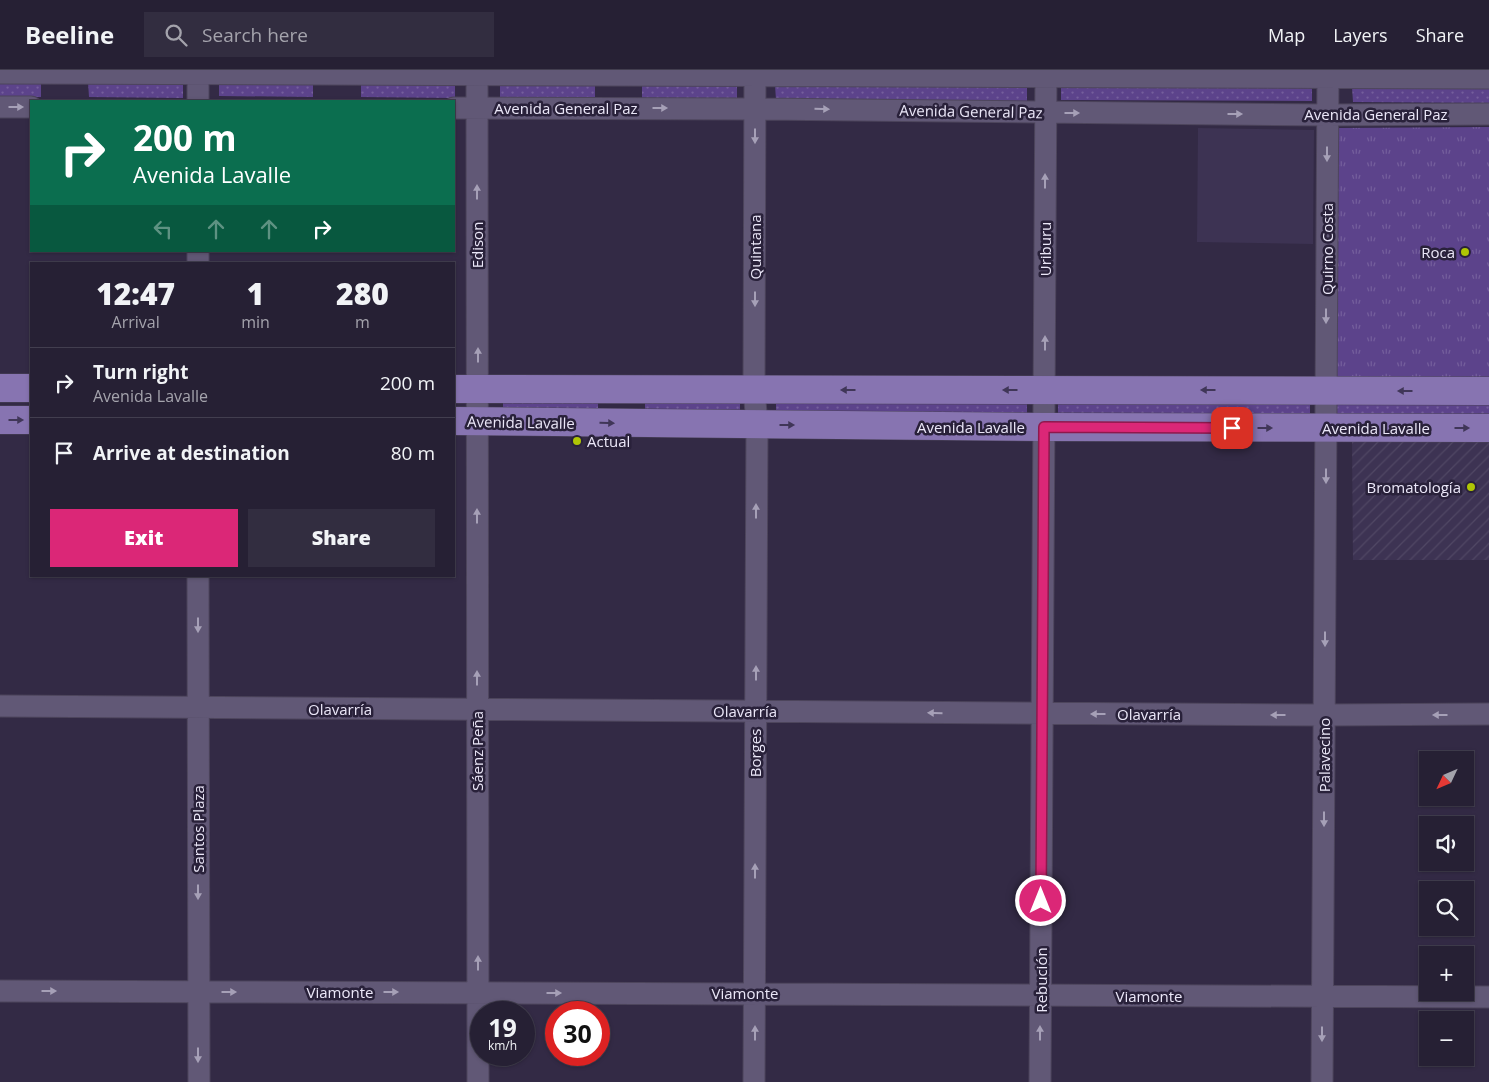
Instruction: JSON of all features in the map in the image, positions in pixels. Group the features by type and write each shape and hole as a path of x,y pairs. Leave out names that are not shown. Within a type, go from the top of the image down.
{"main road":[{"path":"0,388 30,388"},
{"path":"466,389 1489,391"},
{"path":"0,420 30,420"},
{"name":"Avenida Lavalle","path":"466,421 1044,427 1489,428"}],"street":[{"path":"198,72 198,100"},
{"name":"Edison","path":"466,421 477,72"},
{"path":"0,73 1046,73 1328,74 1489,78"},
{"name":"Quintana","path":"755,73 754,389 756,425"},
{"name":"Uriburu","path":"1044,427 1046,73"},
{"name":"Quirno Costa","path":"1326,428 1328,74"},
{"path":"0,107 30,106"},
{"name":"Avenida General Paz","path":"455,108 755,108 1328,115 1489,114"},
{"name":"Sáenz Peña","path":"466,421 478,710 478,1082"},
{"name":"Borges","path":"754,1082 756,425"},
{"name":"Rebución","path":"1040,1082 1044,427"},
{"name":"Palavecino","path":"1322,1082 1326,428"},
{"name":"Santos Plaza","path":"198,577 198,1082"},
{"name":"Olavarría","path":"0,706 1042,714 1489,714"},
{"name":"Viamonte","path":"0,991 1489,997"}],"shaded area":[{"path":"1198,128 1314,130 1313,244 1197,242"},
{"path":"1352,439 1489,439 1489,560 1353,560"}],"green space":[{"path":"219,81 313,82 313,97 219,96"},
{"path":"0,82 41,82 41,97 0,97"},
{"path":"88,82 183,83 183,98 89,97"},
{"path":"361,82 455,82 455,98 361,97"},
{"path":"500,84 595,85 595,100 500,99"},
{"path":"642,85 737,85 737,100 642,100"},
{"path":"775,85 1027,85 1027,101 776,100"},
{"path":"1061,85 1312,86 1312,101 1061,100"},
{"path":"1352,87 1489,87 1489,103 1353,102"},
{"path":"1489,127 1489,379 1335,377 1337,128"},
{"path":"503,397 598,397 598,413 503,412"},
{"path":"645,397 740,398 740,413 645,413"},
{"path":"776,398 1027,399 1027,414 776,414"},
{"path":"1334,400 1489,401 1489,416 1334,415"},
{"path":"1058,401 1310,402 1310,417 1058,416"}],"place":[{"name":"Roca","path":"1465,252"},
{"name":"Actual","path":"577,441"},
{"name":"Bromatología","path":"1471,487"}],"route":[{"path":"1041,901 1044,427 1232,428"}]}
